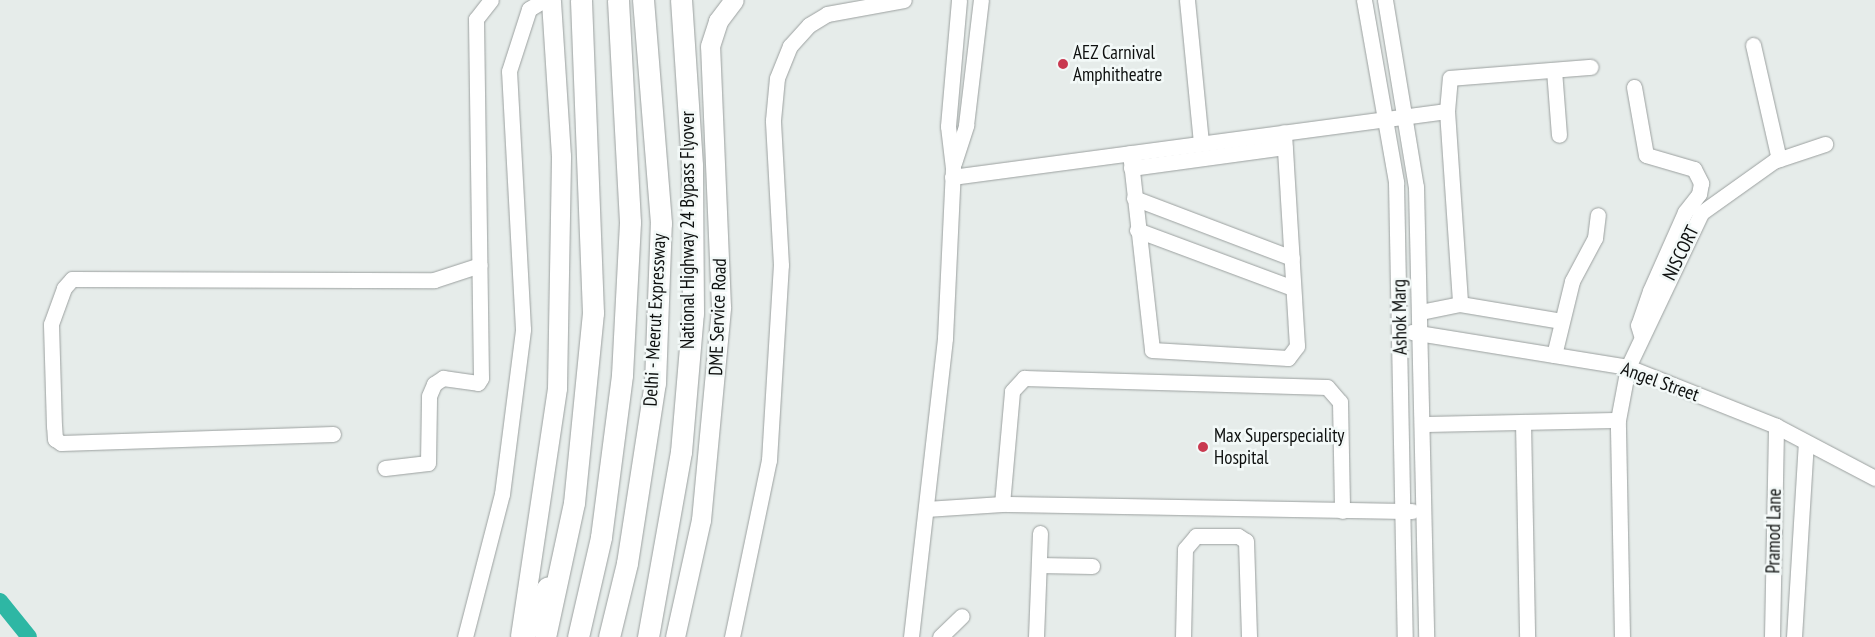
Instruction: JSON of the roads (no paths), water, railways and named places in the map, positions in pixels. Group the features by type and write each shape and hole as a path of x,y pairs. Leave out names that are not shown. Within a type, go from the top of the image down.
{"highway":[{"path":"545,637 574,503 592,313 581,0"},
{"name":"Delhi - Meerut Expressway","path":"578,637 601,537 622,375 630,222 618,0"},
{"name":"Delhi - Meerut Expressway","path":"609,637 626,563 655,383 661,223 643,0"},
{"name":"National Highway 24 Bypass Flyover","path":"648,637 658,597 681,452 693,313 692,165 681,0"},
{"path":"521,637 567,539"}],"main road":[{"path":"521,637 558,368 561,156 551,0"},
{"name":"DME Service Road","path":"674,637 701,520 719,344 720,213 710,46 718,21 734,0"}],"street":[{"path":"385,468 428,463 429,396 434,384 443,378 478,383 481,378 476,19 491,0"},
{"path":"465,637 502,494 522,329 509,70 529,8 544,0"},
{"path":"732,637 769,460 781,264 773,120 777,78 790,46 809,25 827,14 904,0"},
{"path":"911,637 945,338 952,172 948,126 960,0"},
{"path":"952,172 966,125 981,0"},
{"path":"1187,0 1201,143"},
{"name":"Ashok Marg","path":"1364,0 1396,182 1405,637"},
{"name":"Ashok Marg","path":"1384,0 1416,187 1426,637"},
{"path":"1753,45 1779,159"},
{"path":"1460,304 1447,111 1450,78 1591,67"},
{"path":"1554,70 1559,135"},
{"path":"1634,87 1646,156 1694,169 1700,182 1699,194 1686,212 1650,291 1638,325 1641,335"},
{"path":"1131,168 1235,146 1284,132 1404,115 1447,111"},
{"path":"1130,153 1149,346 1156,352 1288,358 1297,346 1284,132"},
{"path":"952,172 1130,153 1201,143 1285,147"},
{"name":"NISCORT","path":"1622,637 1618,420 1628,367 1641,335 1701,213 1779,159 1825,144"},
{"path":"1134,198 1292,258"},
{"path":"1554,355 1576,268 1595,238 1598,215"},
{"path":"1137,230 1294,288"},
{"path":"333,434 61,442 55,439 51,324 64,288 72,279 434,280 480,265"},
{"path":"1420,312 1460,304 1562,322"},
{"name":"Angel Street","path":"1400,330 1628,367 1776,426 1875,478"},
{"path":"1002,504 1012,391 1024,378 1327,387 1340,402 1342,512"},
{"path":"1422,424 1618,420"},
{"path":"1523,422 1527,637"},
{"name":"Pramod Lane","path":"1772,637 1776,426"},
{"path":"1794,637 1806,442"},
{"path":"926,509 1002,504 1342,512 1423,511"},
{"path":"1036,637 1040,533"},
{"path":"1183,637 1185,549 1196,536 1238,536 1246,541 1249,637"},
{"path":"1039,565 1092,566"},
{"path":"940,637 962,616"}],"waterway":[{"path":"0,601 29,637"}],"place":[{"name":"AEZ Carnival Amphitheatre","path":"1063,64"},
{"name":"Max Superspeciality Hospital","path":"1203,447"}]}
